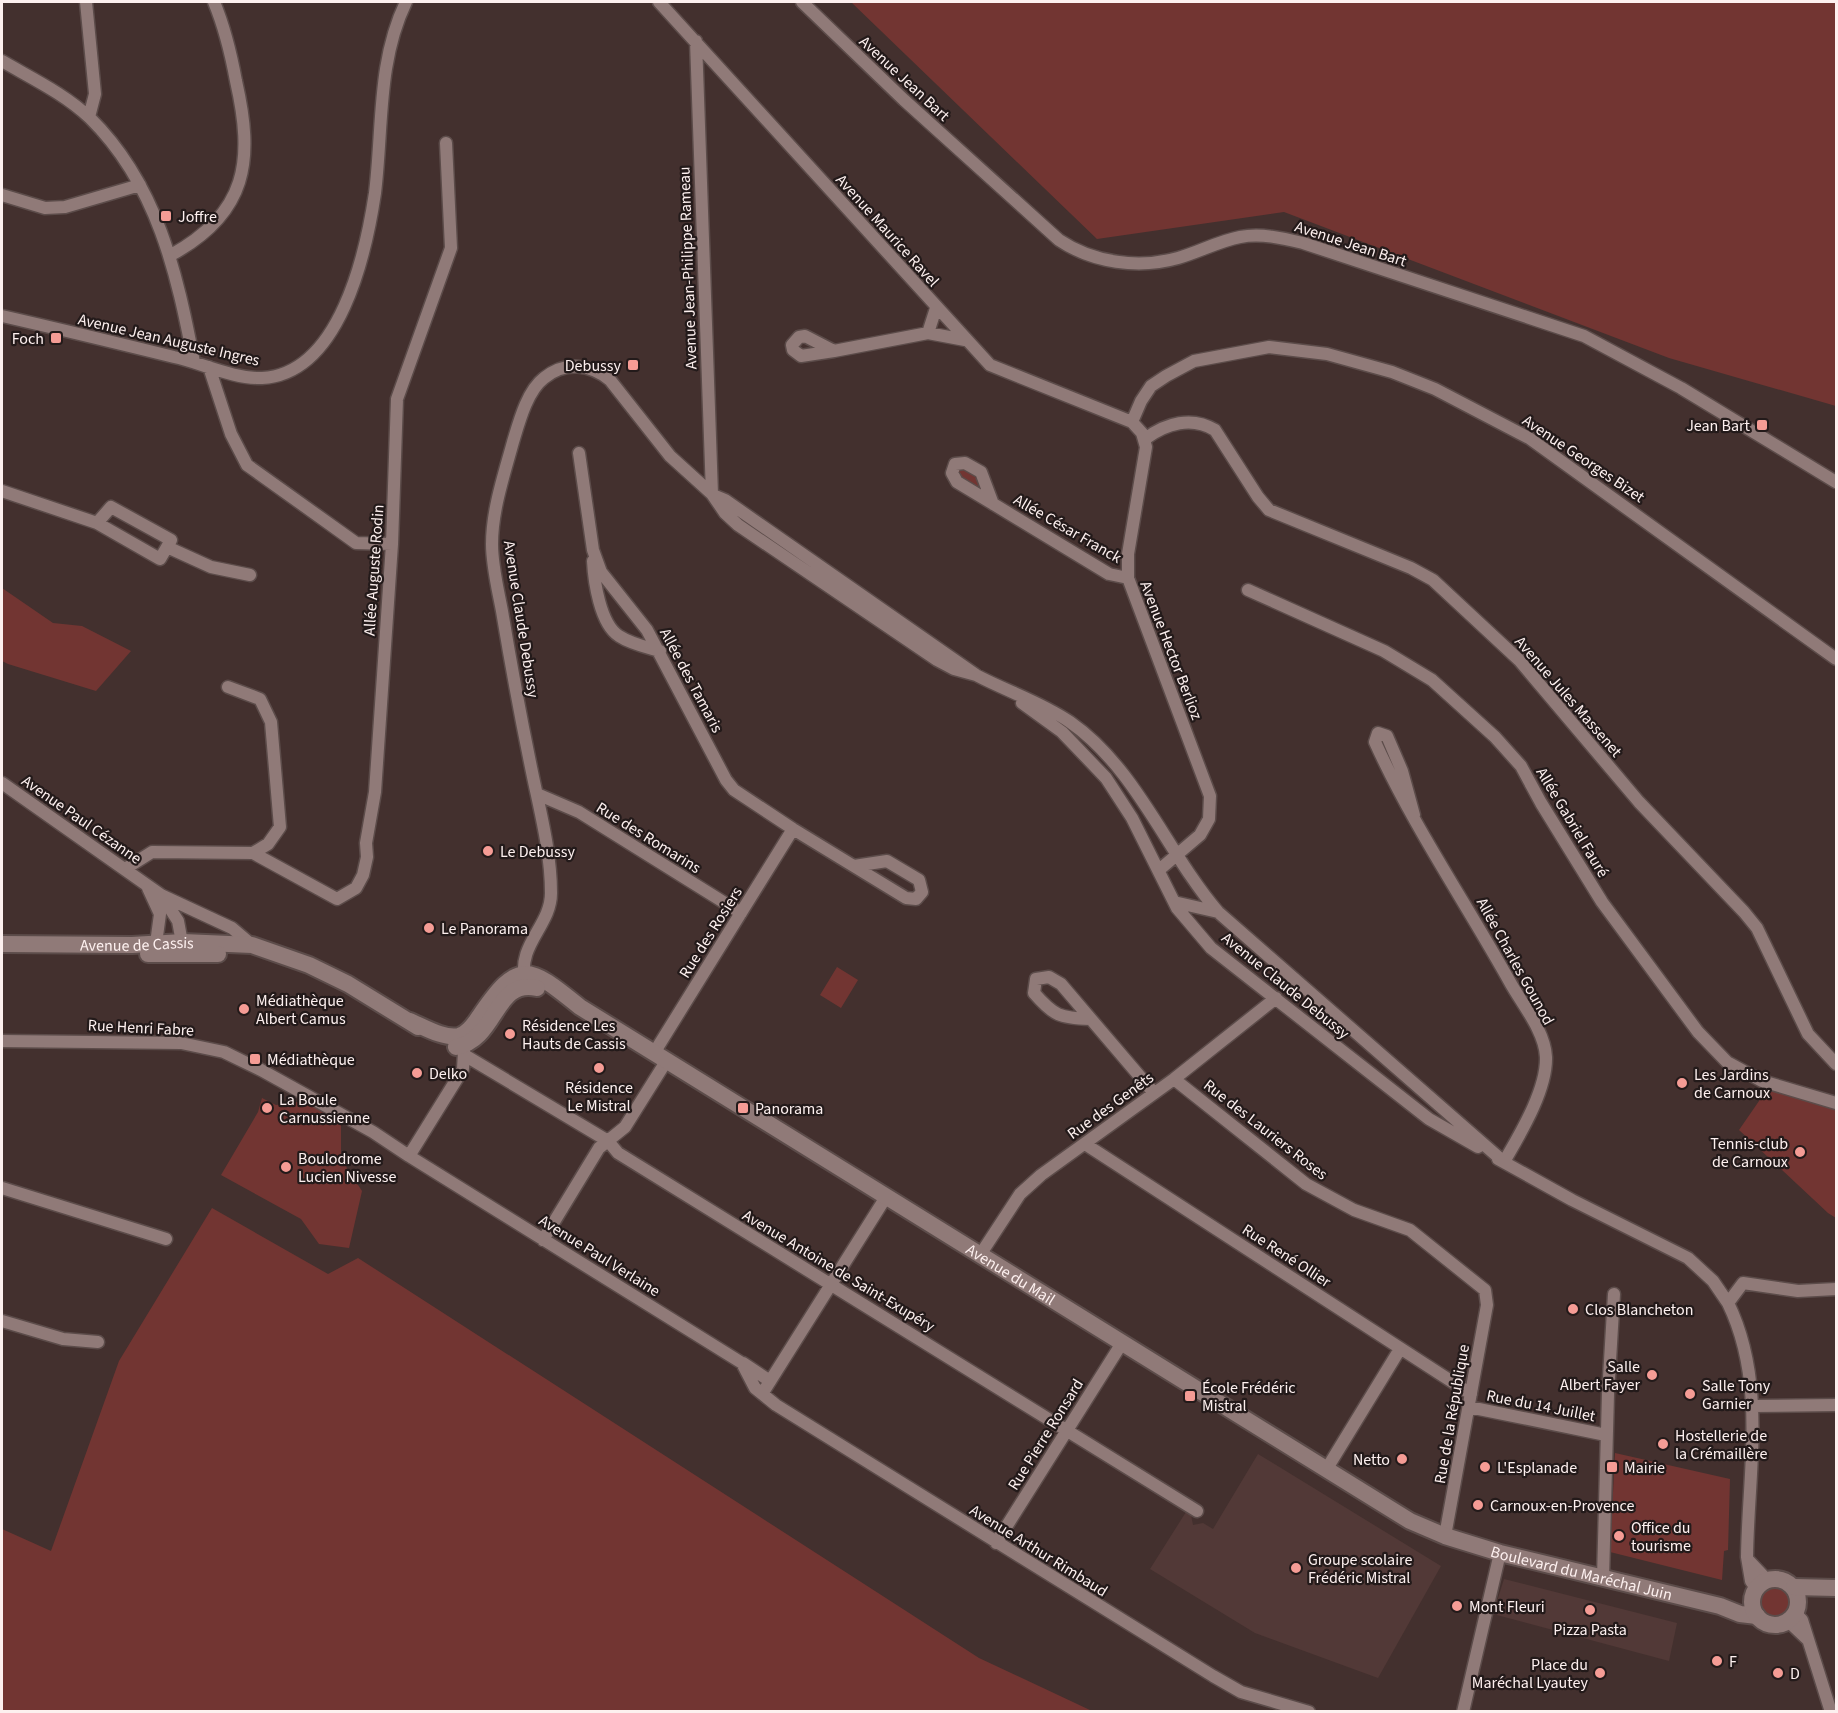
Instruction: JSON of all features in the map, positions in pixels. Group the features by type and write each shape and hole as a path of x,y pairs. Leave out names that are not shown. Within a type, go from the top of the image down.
{"main road":[{"name":"Avenue de Cassis","path":"2,944 155,949"},
{"name":"Avenue de Cassis","path":"2,955 252,945 321,970 410,1021 437,1043 453,1048 463,1046"},
{"name":"Avenue de Cassis","path":"183,948 270,953"},
{"path":"463,1046 470,1029 500,986 512,977 525,980"},
{"name":"Avenue du Mail","path":"525,980 540,977 580,1007 1326,1470 1410,1521 1445,1536"},
{"name":"Boulevard du Maréchal Juin","path":"1445,1536 1500,1553 1720,1606 1740,1614 1757,1616"},
{"path":"1720,1606 1781,1579 1794,1587 1833,1588"},
{"path":"1759,1587 1752,1601 1757,1616 1774,1625 1833,1588"},
{"path":"1794,1587 1798,1597 1794,1614"}],"street":[{"path":"86,2 95,94 89,117"},
{"path":"171,255 193,244 214,227 230,205 242,167 245,120 233,65 214,2"},
{"name":"Avenue Jean Auguste Ingres","path":"2,316 243,376 262,378 279,375 308,359 326,340 342,313 355,279 375,193 390,44 406,2"},
{"name":"Avenue Maurice Ravel","path":"659,2 990,365 1132,422"},
{"name":"Avenue Jean Bart","path":"802,2 912,108 1059,240 1077,252 1103,260 1152,261 1176,258 1237,237 1257,235 1303,243 1584,336 1681,388 1836,482"},
{"name":"Avenue Jean-Philippe Rameau","path":"696,41 712,494"},
{"path":"2,61 56,92 89,117 109,140 140,185 171,255 194,362"},
{"name":"Allée Auguste Rodin","path":"254,853 337,899 356,888 363,875 375,792 392,544 397,399 451,248 446,143"},
{"path":"2,195 45,208 65,207 140,185"},
{"path":"928,333 936,308"},
{"path":"834,351 928,333 965,340"},
{"name":"Avenue Georges Bizet","path":"1132,422 1141,401 1151,386 1166,376 1194,361 1269,346 1327,354 1392,372 1434,389 1528,438 1836,659"},
{"name":"Avenue Claude Debussy","path":"525,980 525,956 546,914 551,894 548,850 516,689 492,544 500,489 528,400 539,381 556,370 570,366 597,370 610,380 670,456 712,494 735,507 976,675 1006,691 1051,710 1089,738 1127,777 1198,889 1218,912 1437,1106 1504,1162"},
{"path":"209,367 231,434 247,465 356,543 392,544"},
{"name":"Avenue Jules Massenet","path":"1145,439 1154,432 1180,423 1194,421 1205,424 1215,430 1258,497 1269,510 1411,568 1433,580 1519,660 1639,802 1751,920 1808,1034 1836,1064"},
{"path":"1132,422 1145,439"},
{"name":"Avenue Hector Berlioz","path":"1145,439 1128,554 1128,578 1210,796 1209,819 1200,835 1159,870"},
{"name":"Allée des Tamaris","path":"579,453 593,550 601,572 647,630 660,651 726,780 734,790 793,829 854,866 911,900 916,899 922,892 919,880 887,861 854,866"},
{"path":"2,491 97,523 160,559 171,540 111,507 97,523"},
{"name":"Allée César Franck","path":"993,504 1109,574 1128,578"},
{"path":"167,547 211,567 250,575"},
{"path":"593,550 594,586 605,616 616,635 660,651"},
{"name":"Allée Gabriel Fauré","path":"1248,590 1384,651 1432,680 1495,737 1521,766 1602,902 1698,1032 1727,1062 1762,1081 1836,1103"},
{"path":"125,868 152,852 254,853 268,844 280,827 271,722 260,699 228,687"},
{"name":"Avenue Claude Debussy","path":"1006,691 1062,732 1106,778 1132,818 1174,902 1211,948 1431,1121 1572,1200 1688,1258 1713,1281 1728,1303 1748,1361 1753,1406 1747,1557 1759,1587"},
{"name":"Allée Charles Gounod","path":"1414,815 1402,771 1387,736 1378,733 1375,742 1395,786 1483,934 1545,1047 1546,1059 1540,1085 1526,1124 1504,1162"},
{"name":"Avenue Paul Cézanne","path":"2,783 161,895 232,928 252,945"},
{"name":"Rue des Romarins","path":"537,794 579,812 741,913"},
{"name":"Rue des Rosiers","path":"543,1240 599,1148 625,1127 660,1057 741,913 793,829"},
{"name":"Avenue Paul Cézanne","path":"144,881 160,914 155,949"},
{"name":"Avenue Paul Cézanne","path":"161,895 178,921 183,948"},
{"path":"1174,902 1218,912"},
{"path":"1090,1019 1066,1018 1054,1014 1034,993 1036,979 1042,976 1054,979 1090,1019 1154,1093"},
{"name":"Rue des Genêts","path":"980,1255 1020,1194 1174,1079 1276,998"},
{"name":"Rue Henri Fabre","path":"2,1041 182,1042 224,1052 273,1076"},
{"path":"409,1156 463,1070 463,1046"},
{"name":"Avenue Antoine de Saint-Exupéry","path":"463,1046 608,1141 618,1153 831,1285 843,1290 1197,1511"},
{"name":"Avenue Paul Verlaine","path":"273,1076 409,1156 742,1363 762,1394"},
{"name":"Rue des Lauriers Roses","path":"1174,1079 1301,1180 1354,1210 1410,1230 1481,1284 1487,1296"},
{"path":"1431,1121 1442,1117 1437,1106"},
{"path":"604,1128 608,1141"},
{"name":"Rue René Ollier","path":"1085,1144 1471,1394"},
{"path":"2,1188 166,1239"},
{"path":"762,1394 886,1197"},
{"path":"1728,1303 1743,1282 1798,1291 1836,1289"},
{"path":"1603,1578 1606,1435 1614,1294"},
{"name":"Rue de la République","path":"1445,1536 1487,1296"},
{"path":"2,1321 63,1339 98,1342"},
{"name":"Rue Pierre Ronsard","path":"996,1543 1122,1343"},
{"path":"1326,1470 1400,1349"},
{"path":"742,1363 770,1381"},
{"name":"Avenue Arthur Rimbaud","path":"762,1394 996,1543 1241,1692 1309,1712"},
{"path":"1753,1406 1836,1405"},
{"name":"Rue du 14 Juillet","path":"1469,1407 1606,1435"},
{"path":"1463,1712 1500,1553"},
{"path":"1794,1614 1809,1640 1831,1712"}],"shaded area":[{"path":"851,2 1836,2 1836,406 1669,358 1284,212 1097,239"},
{"path":"964,468 977,473 980,488 958,477 958,470"},
{"path":"2,588 53,623 82,626 131,651 96,691 8,664 2,661"},
{"path":"837,967 858,980 841,1008 820,995"},
{"name":"Tennis-club de Carnoux","path":"1768,1088 1836,1107 1836,1218 1739,1130"},
{"name":"Boulodrome Lucien Nivesse","path":"262,1098 276,1105 305,1101 341,1122 341,1159 362,1191 349,1248 319,1244 301,1219 221,1175 258,1112"},
{"path":"212,1208 328,1274 358,1258 979,1658 1092,1711 2,1711 2,1529 51,1551 119,1361"},
{"path":"1615,1453 1730,1479 1728,1550 1724,1551 1722,1580 1610,1552"},
{"name":"Groupe scolaire Frédéric Mistral","path":"1258,1454 1441,1566 1378,1678 1255,1633 1150,1569 1186,1512 1191,1515 1193,1525 1203,1523 1213,1529"},
{"path":"1504,1579 1677,1623 1669,1661 1493,1614"},
{"path":"1775,1583 1787,1589 1793,1601 1787,1613 1775,1619 1763,1613 1757,1601 1763,1589"}],"place":[{"name":"Joffre","path":"166,216"},
{"name":"Foch","path":"56,338"},
{"name":"Debussy","path":"633,365"},
{"name":"Jean Bart","path":"1762,425"},
{"name":"Le Debussy","path":"488,851"},
{"name":"Le Panorama","path":"429,928"},
{"name":"Médiathèque Albert Camus","path":"244,1009"},
{"name":"Résidence Les Hauts de Cassis","path":"510,1034"},
{"name":"Médiathèque","path":"255,1059"},
{"name":"Résidence Le Mistral","path":"599,1068"},
{"name":"Delko","path":"417,1073"},
{"name":"Les Jardins de Carnoux","path":"1682,1083"},
{"name":"La Boule Carnussienne","path":"267,1108"},
{"name":"Panorama","path":"743,1108"},
{"name":"Tennis-club de Carnoux","path":"1800,1152"},
{"name":"Boulodrome Lucien Nivesse","path":"286,1167"},
{"name":"Clos Blancheton","path":"1573,1309"},
{"name":"Salle Albert Fayer","path":"1652,1375"},
{"name":"Salle Tony Garnier","path":"1690,1394"},
{"name":"École Frédéric Mistral","path":"1190,1396"},
{"name":"Hostellerie de la Crémaillère","path":"1663,1444"},
{"name":"Netto","path":"1402,1459"},
{"name":"L'Esplanade","path":"1485,1467"},
{"name":"Mairie","path":"1612,1467"},
{"name":"Carnoux-en-Provence","path":"1478,1505"},
{"name":"Office du tourisme","path":"1619,1536"},
{"name":"Groupe scolaire Frédéric Mistral","path":"1296,1568"},
{"name":"Mont Fleuri","path":"1457,1606"},
{"name":"Pizza Pasta","path":"1590,1610"},
{"name":"F","path":"1717,1661"},
{"name":"Place du Maréchal Lyautey","path":"1600,1673"},
{"name":"D","path":"1778,1673"}]}
